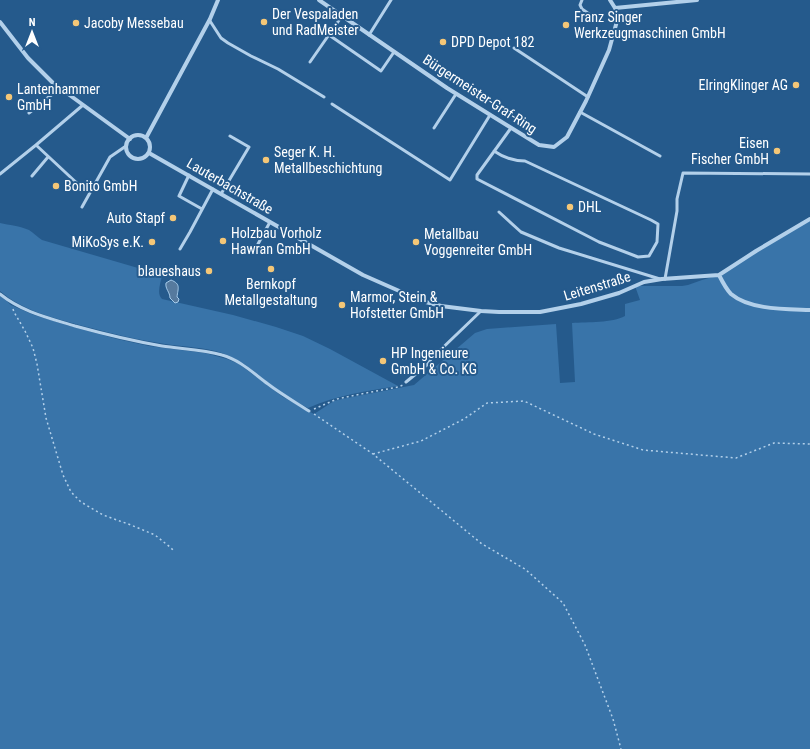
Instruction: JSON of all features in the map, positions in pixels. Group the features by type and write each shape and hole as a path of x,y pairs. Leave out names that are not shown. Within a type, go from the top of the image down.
{"street":[{"path":"146,138 210,21 218,0"},
{"name":"Bürgermeister-Graf-Ring","path":"319,0 456,94 538,145 554,147 567,137 588,97 609,50 617,21 615,8"},
{"path":"610,0 615,8 697,0"},
{"path":"0,22 28,58 53,83 130,139"},
{"path":"136,136 143,136 146,138 150,145 150,149 149,153 144,158 136,160 127,153 126,146 130,139 136,136"},
{"name":"Lauterbachstraße","path":"149,153 363,275"},
{"name":"Leitenstraße","path":"363,275 422,301 441,306 481,311 540,312 580,304 619,293 644,282 719,275 756,251 810,220"},
{"path":"719,275 729,293 748,303 770,308 810,310"}],"lane":[{"path":"369,35 391,0"},
{"path":"582,0 580,5 582,9 592,16"},
{"path":"310,62 342,16"},
{"path":"210,21 221,38 228,43 251,56 278,68 324,97"},
{"path":"329,35 381,71 394,52"},
{"path":"514,48 588,97"},
{"path":"29,113 60,88"},
{"path":"434,128 456,94"},
{"path":"332,104 450,180 490,115"},
{"path":"0,174 83,105"},
{"path":"580,112 660,156"},
{"path":"494,151 504,158 516,161 525,161 658,224 657,242 649,256 638,257 599,242 477,179 477,175 494,151 511,128"},
{"path":"222,194 249,147 230,136"},
{"path":"36,145 80,186"},
{"path":"82,207 110,157 126,146"},
{"path":"32,176 48,157"},
{"path":"499,212 521,232 559,248 664,279 677,211 677,199 683,173 810,174"},
{"path":"189,176 179,196 202,209"},
{"path":"180,249 213,189"},
{"path":"258,244 270,222"},
{"path":"0,294 13,303 41,316 99,332 160,345 227,356 309,411"},
{"path":"406,382 428,364 431,359 481,311"}],"path":[{"path":"13,303 14,312 33,348 46,418 63,475 71,492 81,502 103,515 155,535 174,551"},
{"path":"309,411 337,399 366,392 398,387 406,382"},
{"path":"373,454 421,441 464,420 487,403 524,401 594,434 643,450 736,458 774,443 810,444"},
{"path":"309,411 373,454 482,544 525,569 563,603 585,644 613,719 621,749"}],"shaded area":[{"path":"810,219 810,749 0,749 0,295 11,305 20,309 70,326 149,346 205,353 227,359 239,364 283,397 314,414 334,401 414,385 475,333 487,329 556,324 560,383 575,382 572,323 607,321 625,316 625,304 640,300 635,286 682,286 719,275"},
{"path":"0,223 29,230 42,240 162,275 159,294 162,299 233,315 303,336 398,386 341,397 308,408 283,394 243,364 222,353 208,349 165,344 93,329 29,309 9,298 0,291"},
{"path":"171,280 178,285 177,297 179,299 178,302 175,303 170,298 166,287 166,283"}],"place":[{"name":"Der Vespaladen und RadMeister","path":"264,22"},
{"name":"Jacoby Messebau","path":"76,23"},
{"name":"Franz Singer Werkzeugmaschinen GmbH","path":"566,25"},
{"name":"DPD Depot 182","path":"443,42"},
{"name":"ElringKlinger AG","path":"796,85"},
{"name":"Lantenhammer GmbH","path":"9,97"},
{"name":"Eisen Fischer GmbH","path":"777,151"},
{"name":"Seger K. H. Metallbeschichtung","path":"266,160"},
{"name":"Bonito GmbH","path":"56,186"},
{"name":"DHL","path":"570,207"},
{"name":"Auto Stapf","path":"173,218"},
{"name":"Holzbau Vorholz Hawran GmbH","path":"223,241"},
{"name":"MiKoSys e.K.","path":"152,242"},
{"name":"Metallbau Voggenreiter GmbH","path":"416,242"},
{"name":"Bernkopf Metallgestaltung","path":"271,269"},
{"name":"blaueshaus","path":"209,271"},
{"name":"Marmor, Stein & Hofstetter GmbH","path":"342,305"},
{"name":"HP Ingenieure GmbH & Co. KG","path":"383,361"}]}
